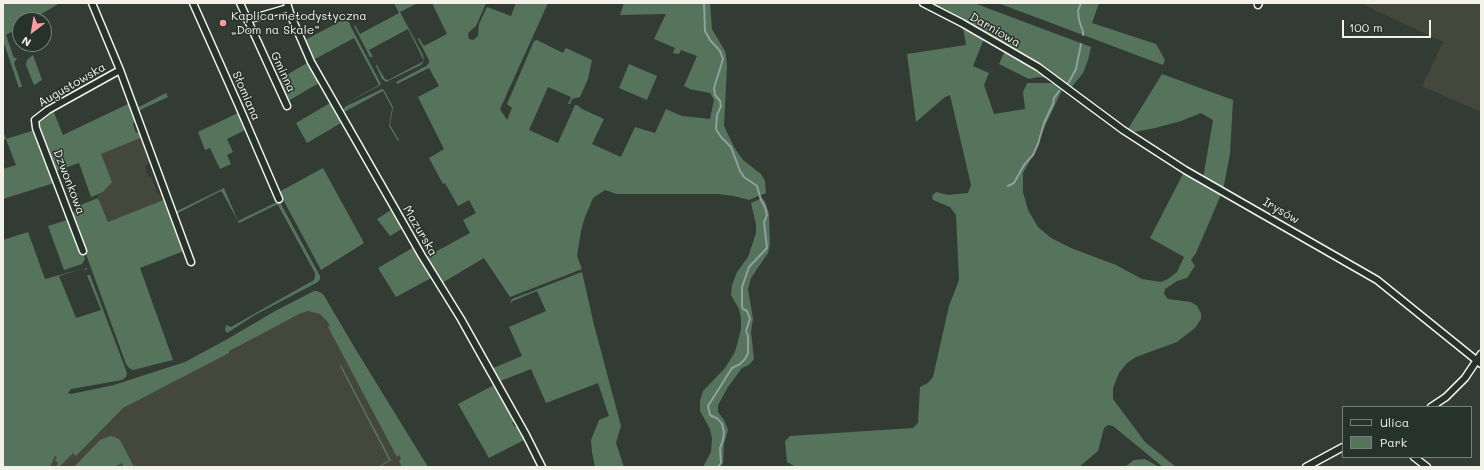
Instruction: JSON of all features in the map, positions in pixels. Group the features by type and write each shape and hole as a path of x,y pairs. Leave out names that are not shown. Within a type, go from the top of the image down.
{"street":[{"path":"92,3 120,70 191,262"},
{"name":"Słomiana","path":"193,3 279,199"},
{"name":"Gminna","path":"240,3 287,106"},
{"name":"Darniowa","path":"923,3 962,23 1038,67 1068,91"},
{"path":"247,20 288,5"},
{"name":"Mazurska","path":"288,5 311,62 418,249 461,320 542,467"},
{"name":"Augustowska","path":"35,120 48,110 120,70"},
{"name":"Irysów","path":"1068,91 1123,130 1185,170 1377,280 1479,362"},
{"name":"Dzwonkowa","path":"35,120 36,128 83,251"},
{"path":"1432,406 1446,397 1465,378 1479,362 1481,354"},
{"path":"1306,467 1342,448"},
{"path":"1415,458 1427,467"}],"shaded area":[{"path":"1360,3 1481,3 1481,112 1422,86 1443,42"},
{"path":"143,137 151,160 149,164 146,165 146,171 149,177 151,176 158,195 163,193 166,199 108,222 97,195 103,192 101,154"},
{"path":"314,291 323,294 425,467 39,467 114,385 185,362"}],"green space":[{"path":"3,3 60,3 45,12 12,12 12,32 6,35 14,58 17,58 14,63 22,86 19,88 3,40"},
{"path":"394,3 418,3 400,12 423,55 424,61 408,29 369,50 373,57 370,57 354,26 355,25 360,34 399,13"},
{"path":"432,3 486,3 476,26 469,32 469,39 473,40 478,36 479,24 487,7 511,16 516,3 548,3 500,109 507,120 512,108 507,104 534,41 537,40 563,53 566,48 592,60 588,79 580,97 572,99 570,104 568,104 571,97 548,87 529,130 558,143 575,105 577,105 582,109 604,119 592,144 621,157 635,127 655,133 666,109 682,116 710,119 714,100 710,93 690,89 684,86 697,56 681,50 679,54 673,53 675,48 654,39 666,14 620,15 624,3 710,3 712,29 725,51 726,56 727,66 724,126 734,147 743,160 761,174 765,181 766,193 749,200 718,194 617,194 605,190 593,198 585,217 577,256 582,269 510,297 484,258 442,283 448,294 426,257 470,233 463,220 476,213 469,200 458,206 445,183 443,184 429,158 444,149 418,97 439,86 429,68 397,84 396,82 429,63 429,60 418,39 419,38 424,46 447,34"},
{"path":"927,3 974,3 1091,47 1083,73 1070,89 1056,76 1044,68"},
{"path":"998,3 1099,3 1092,23 1156,44 1165,60 1163,65"},
{"path":"286,11 306,56 304,57 285,12 251,22"},
{"path":"354,14 355,17 349,21 350,25 381,84 341,106 379,85 354,38 315,59 304,42 305,40"},
{"path":"963,27 984,39 973,66 989,73 984,85 994,114 1025,109 1023,92 1027,83 1051,83 1058,86 1062,90 1033,155 1023,173 1023,192 1028,210 1038,227 1051,238 1071,248 1116,265 1142,279 1161,282 1168,279 1177,272 1184,257 1150,238 1185,170 1203,179 1213,120 1201,113 1181,121 1155,128 1134,132 1128,129 1162,74 1233,100 1230,154 1223,190 1196,253 1191,260 1195,266 1187,278 1177,281 1165,289 1164,294 1168,299 1191,302 1197,306 1201,313 1201,319 1195,328 1177,342 1136,357 1127,363 1119,373 1113,388 1113,399 1145,442 1176,467 1163,467 1113,426 1108,425 1104,428 1098,451 1079,467 796,467 787,462 785,441 790,436 913,428 918,423 920,387 928,383 933,377 949,306 959,280 956,215 950,207 933,200 932,196 936,192 948,195 968,193 971,185 950,95 945,97 916,122 907,54 966,45"},
{"path":"1005,51 1047,76 1046,78 1039,77 1029,79 999,64"},
{"path":"33,55 42,80 34,85 26,65 27,60"},
{"path":"306,61 308,61 328,97 327,99 319,83 288,101 278,80 307,63"},
{"path":"424,61 421,65 386,82 382,79 376,66 376,64 385,79 388,80"},
{"path":"629,64 657,76 647,100 619,88"},
{"path":"382,89 393,107 390,125 399,140 398,141 389,126 392,108 383,91 344,112 350,123 348,124 342,111 346,106"},
{"path":"166,93 168,97 138,111 135,102 137,101 137,106 139,107"},
{"path":"130,103 136,120 133,124 136,133 141,132 143,137 101,154 112,182 103,192 91,197 79,163 56,171 59,179 57,178 38,124 40,118 53,110 63,135"},
{"path":"330,103 347,131 346,132 341,123 307,143 296,123"},
{"path":"240,112 242,119 241,122 243,126 246,127 247,133 245,130 227,139 233,152 227,155 231,164 220,169 210,148 205,150 198,132"},
{"path":"35,130 54,183 3,199 3,169 16,165 6,139"},
{"path":"3,131 6,139 3,140"},
{"path":"323,168 364,243 321,270 279,192"},
{"path":"224,188 238,221 277,202 275,193 320,276 318,282 255,315 227,333 225,330 226,325 231,327 314,280 315,273 278,205 239,223 221,191 177,214 194,264 175,212"},
{"path":"98,198 108,222 166,199 184,251 140,268 173,360 133,370 126,364 71,213 74,212 78,206"},
{"path":"762,198 765,201 769,214 770,244 768,253 751,278 748,289 753,319 751,332 754,359 749,365 742,368 728,387 718,405 718,412 724,420 728,430 724,444 723,463 720,467 703,467 711,452 712,439 710,429 700,411 700,401 703,391 725,368 735,352 741,329 741,318 739,309 731,295 732,285 737,272 748,257 756,233 756,224 751,203"},
{"path":"391,210 403,228 390,236 377,219"},
{"path":"64,216 68,216 85,259 82,264 64,270 48,226 67,220"},
{"path":"28,232 45,279 85,268 59,276 76,318 101,310 87,275 90,275 127,373 126,377 122,380 71,389 68,393 71,394 114,385 185,362 275,311 314,291 317,291 323,294 428,467 402,467 399,461 401,459 399,455 397,457 328,327 330,326 327,321 320,314 308,311 299,314 229,351 229,353 123,408 76,456 73,453 59,467 56,467 58,463 55,460 57,457 55,456 50,467 3,467 3,240"},
{"path":"414,247 433,277 396,297 378,268"},
{"path":"582,272 594,325 621,426 616,443 624,467 595,467 591,440 599,420 609,416 598,383 546,403 531,369 498,382 491,369 522,356 509,327 546,311 537,291 510,303 512,299"},
{"path":"341,365 391,460 380,467 378,467 389,460 340,366"},
{"path":"492,381 515,420 512,423 515,427 518,425 529,444 527,445 524,440 489,458 458,404 494,385"},
{"path":"110,436 120,440 134,467 124,467 122,463 114,467 74,467 100,440"},
{"path":"1145,459 1159,467 1125,467 1134,460"}],"waterway":[{"path":"704,3 705,31 710,40 720,51 723,59 714,88 715,95 720,101 721,106 717,115 716,129 721,137 731,147 740,171 744,177 757,186 767,215 764,222 767,248 749,267 742,287 742,306 743,309 747,311 750,319 746,331 748,336 748,353 740,364 732,368 708,406 710,415 718,419 722,424 724,432 720,448 721,463 718,467"},
{"path":"1081,3 1078,11 1083,35"},
{"path":"1066,85 1076,69 1081,44"},
{"path":"1008,186 1014,183 1024,165 1033,155 1054,98 1059,91"}],"place":[{"name":"Kaplica metodystyczna „Dom na Skale”","path":"223,23"}]}
